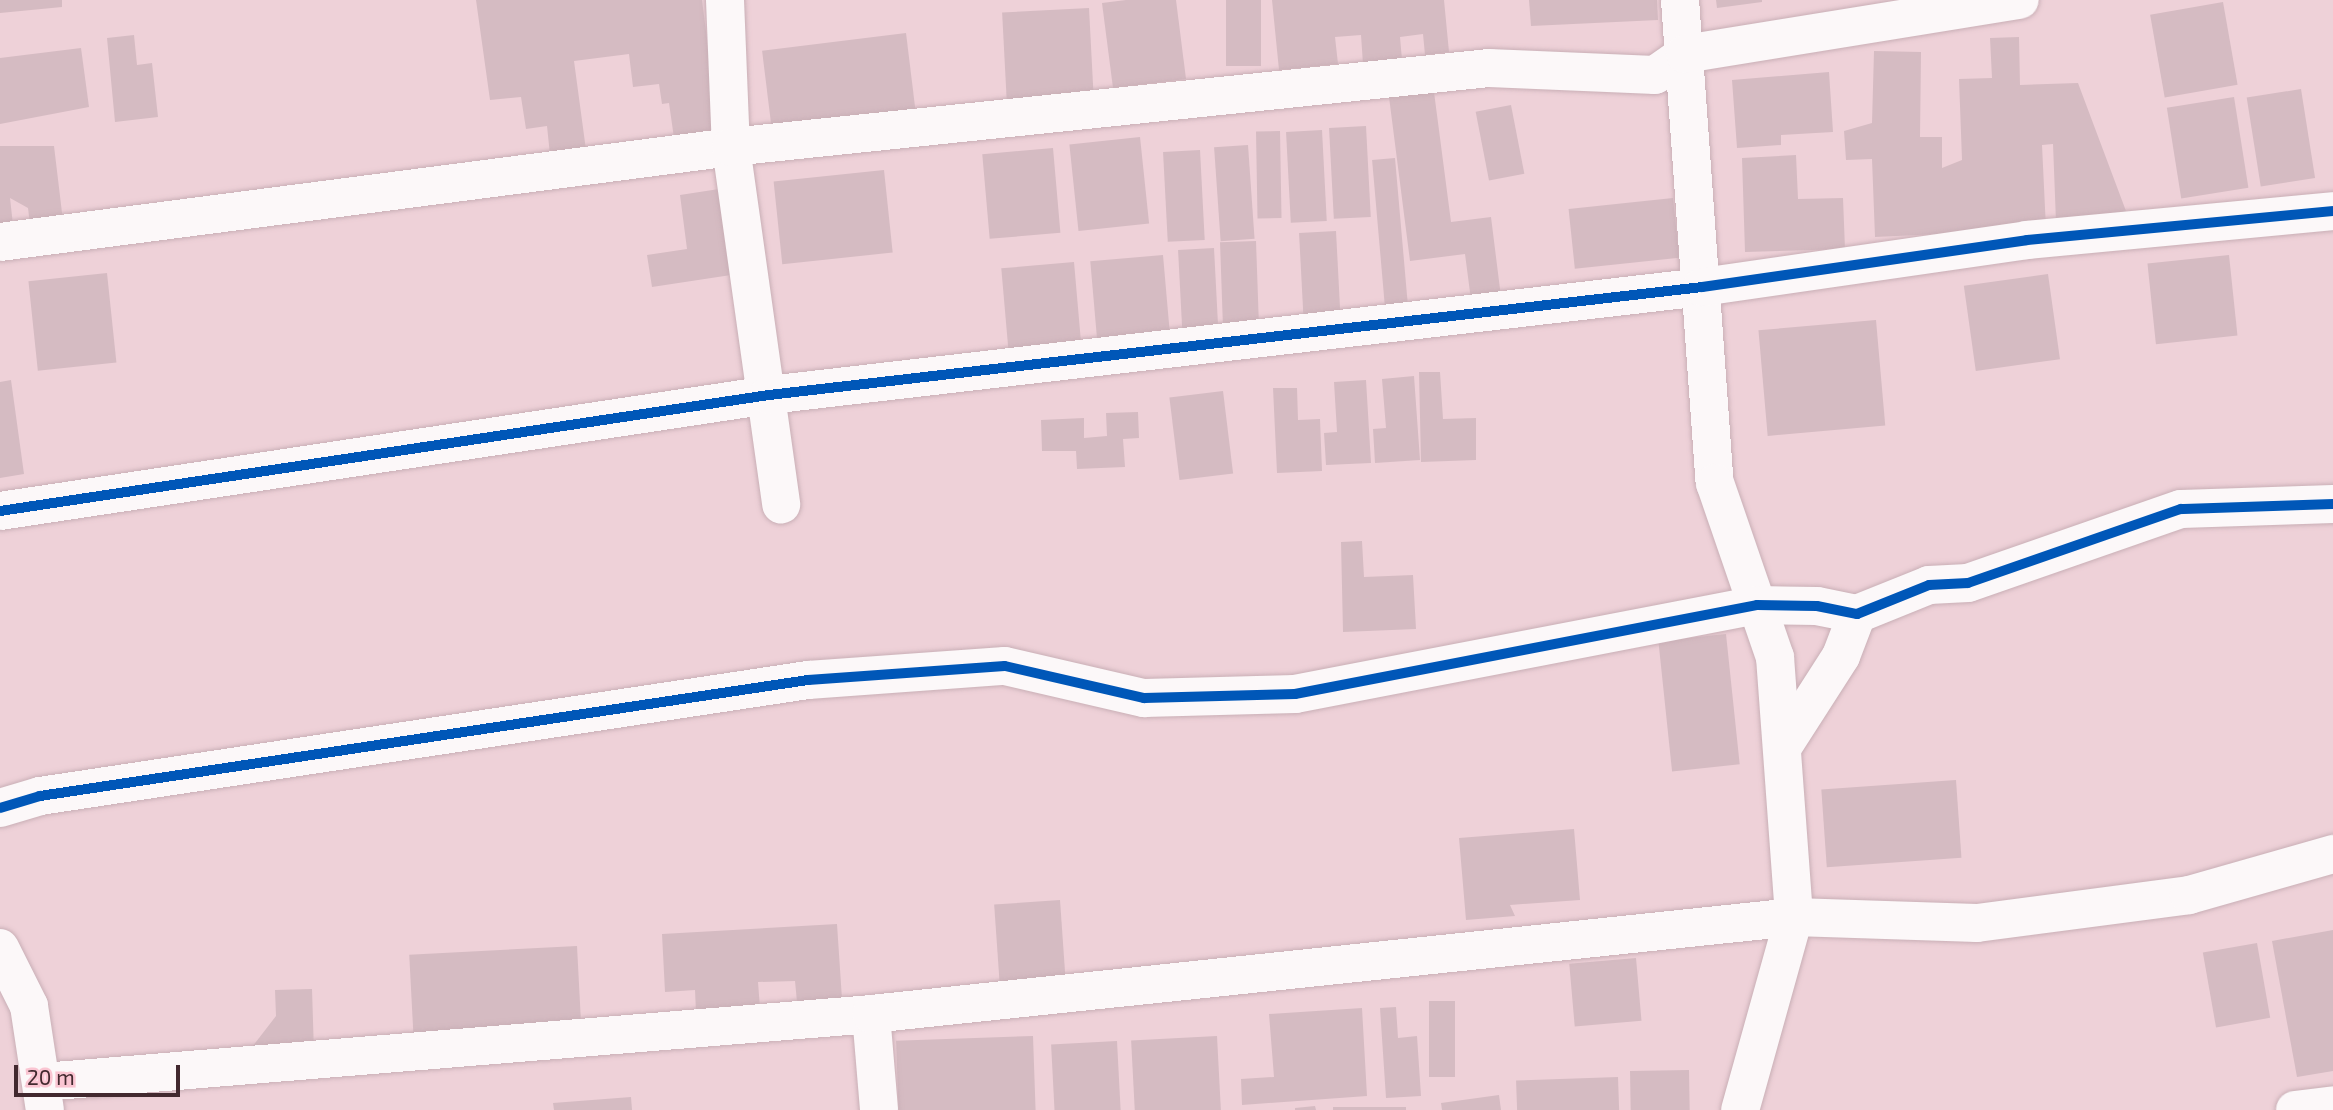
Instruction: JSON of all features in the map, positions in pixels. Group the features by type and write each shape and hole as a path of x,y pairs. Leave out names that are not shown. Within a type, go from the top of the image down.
{"street":[{"path":"724,0 732,147 769,395 781,505"},
{"path":"1680,0 1715,483 1775,657 1794,917 1740,1110"},
{"path":"0,242 732,147 1489,68 1655,75 1685,54 2020,0"},
{"path":"0,511 769,395 1702,288 2027,240 2333,211"},
{"path":"0,808 40,796 808,680 1005,666 1144,698 1296,694 1757,605 1817,606 1857,614 1929,585 1968,583 2181,509 2333,504"},
{"path":"1782,748 1842,656 1857,614"},
{"path":"0,948 29,1006 44,1096 871,1014 1794,917 1977,923 2189,895 2333,855"},
{"path":"871,1014 879,1110"},
{"path":"2295,1110 2333,1105"}],"building":[{"path":"0,0 62,0 62,7 0,13"},
{"path":"476,0 702,0 719,133 674,138 669,103 662,104 659,84 633,87 629,54 574,61 586,150 550,155 547,126 526,129 521,97 490,100"},
{"path":"1176,0 1186,79 1113,88 1102,3"},
{"path":"1226,0 1261,0 1261,66 1226,66"},
{"path":"1272,0 1444,0 1449,52 1425,55 1423,34 1400,37 1402,60 1363,64 1361,35 1335,37 1338,64 1279,70"},
{"path":"1529,0 1657,0 1658,20 1531,26"},
{"path":"1716,0 1762,0 1762,2 1717,8"},
{"path":"2223,2 2238,85 2165,98 2150,15"},
{"path":"1089,8 1094,97 1007,101 1002,13"},
{"path":"906,33 916,112 772,130 762,51"},
{"path":"134,35 137,65 152,63 158,117 115,122 107,38"},
{"path":"2019,37 2020,85 2078,83 2129,219 2056,222 2053,144 2042,145 2046,229 1875,237 1872,159 1846,160 1844,131 1872,123 1874,51 1921,52 1920,137 1942,137 1942,168 1962,160 1959,79 1992,78 1990,38"},
{"path":"81,48 89,107 0,124 0,58"},
{"path":"1829,72 1833,132 1781,135 1781,145 1737,148 1732,80"},
{"path":"2301,89 2315,178 2261,186 2247,98"},
{"path":"1434,92 1451,222 1491,217 1501,297 1471,300 1465,254 1410,261 1389,97"},
{"path":"2234,97 2248,188 2181,199 2167,108"},
{"path":"1511,105 1524,174 1489,181 1476,112"},
{"path":"1366,126 1371,217 1334,219 1329,128"},
{"path":"1322,130 1327,221 1291,223 1286,132"},
{"path":"1256,131 1280,131 1282,218 1258,218"},
{"path":"1140,137 1149,224 1078,231 1069,144"},
{"path":"1248,145 1255,239 1221,241 1214,147"},
{"path":"0,146 54,146 63,221 30,224 28,208 10,198 13,225 0,227"},
{"path":"1053,148 1060,233 990,239 982,154"},
{"path":"1200,150 1205,240 1168,242 1163,152"},
{"path":"1796,155 1798,199 1843,198 1845,249 1745,252 1742,158"},
{"path":"1395,158 1408,306 1385,308 1372,160"},
{"path":"884,170 893,253 782,264 774,182"},
{"path":"719,189 731,275 652,287 647,255 687,249 680,195"},
{"path":"1673,198 1679,258 1575,269 1569,209"},
{"path":"1336,231 1341,322 1304,324 1299,233"},
{"path":"1256,241 1259,333 1223,334 1220,242"},
{"path":"1214,248 1219,339 1183,341 1178,250"},
{"path":"1163,255 1171,343 1098,349 1090,261"},
{"path":"2229,255 2237,336 2156,344 2147,264"},
{"path":"1074,262 1082,350 1009,356 1001,268"},
{"path":"107,273 116,363 38,371 28,281"},
{"path":"2048,274 2060,359 1976,371 1964,286"},
{"path":"1876,320 1885,426 1768,436 1758,330"},
{"path":"1419,372 1440,372 1443,419 1476,418 1476,460 1421,462"},
{"path":"1414,376 1420,460 1375,463 1373,429 1386,428 1382,379"},
{"path":"11,380 24,474 0,478 0,382"},
{"path":"1366,380 1371,463 1326,465 1324,433 1337,432 1334,382"},
{"path":"1273,388 1297,388 1298,420 1320,419 1322,471 1277,473"},
{"path":"1223,391 1233,473 1180,480 1169,398"},
{"path":"1138,412 1139,438 1123,439 1125,467 1077,469 1076,451 1042,451 1041,420 1084,418 1084,438 1107,436 1106,413"},
{"path":"1362,541 1364,577 1413,575 1416,629 1343,632 1341,542"},
{"path":"1726,634 1740,764 1672,771 1658,641"},
{"path":"1956,780 1961,858 1827,867 1821,789"},
{"path":"1574,829 1580,900 1510,905 1515,916 1466,920 1459,838"},
{"path":"1060,900 1066,979 1000,983 994,905"},
{"path":"837,924 842,999 797,1002 795,981 758,982 760,1008 696,1012 695,990 665,992 662,934"},
{"path":"2333,930 2333,1071 2297,1077 2272,941"},
{"path":"2257,943 2270,1018 2216,1027 2203,953"},
{"path":"577,946 582,1033 414,1042 409,955"},
{"path":"1636,958 1641,1021 1575,1027 1569,964"},
{"path":"312,989 314,1053 246,1055 276,1016 275,990"},
{"path":"1429,1001 1455,1001 1455,1077 1429,1077"},
{"path":"1396,1007 1398,1038 1417,1036 1421,1096 1386,1098 1380,1008"},
{"path":"1362,1008 1367,1096 1242,1105 1241,1079 1274,1077 1269,1014"},
{"path":"1033,1036 1036,1110 899,1110 896,1041"},
{"path":"1217,1036 1221,1110 1135,1110 1131,1041"},
{"path":"1117,1041 1121,1110 1055,1110 1051,1044"},
{"path":"1689,1070 1690,1110 1631,1110 1630,1071"},
{"path":"1618,1077 1619,1110 1517,1110 1516,1081"},
{"path":"1499,1095 1501,1110 1442,1110 1441,1103"},
{"path":"631,1097 632,1110 554,1110 553,1103"},
{"path":"1315,1106 1316,1110 1295,1110 1295,1108"},
{"path":"1333,1107 1406,1107 1406,1110 1333,1110"}],"cycle path":[{"path":"0,511 769,395 1702,287 2027,240 2333,211"},
{"path":"0,808 40,796 808,680 1005,666 1144,698 1295,694 1757,605 1817,606 1857,614 1929,585 1968,583 2181,509 2333,504"}]}
